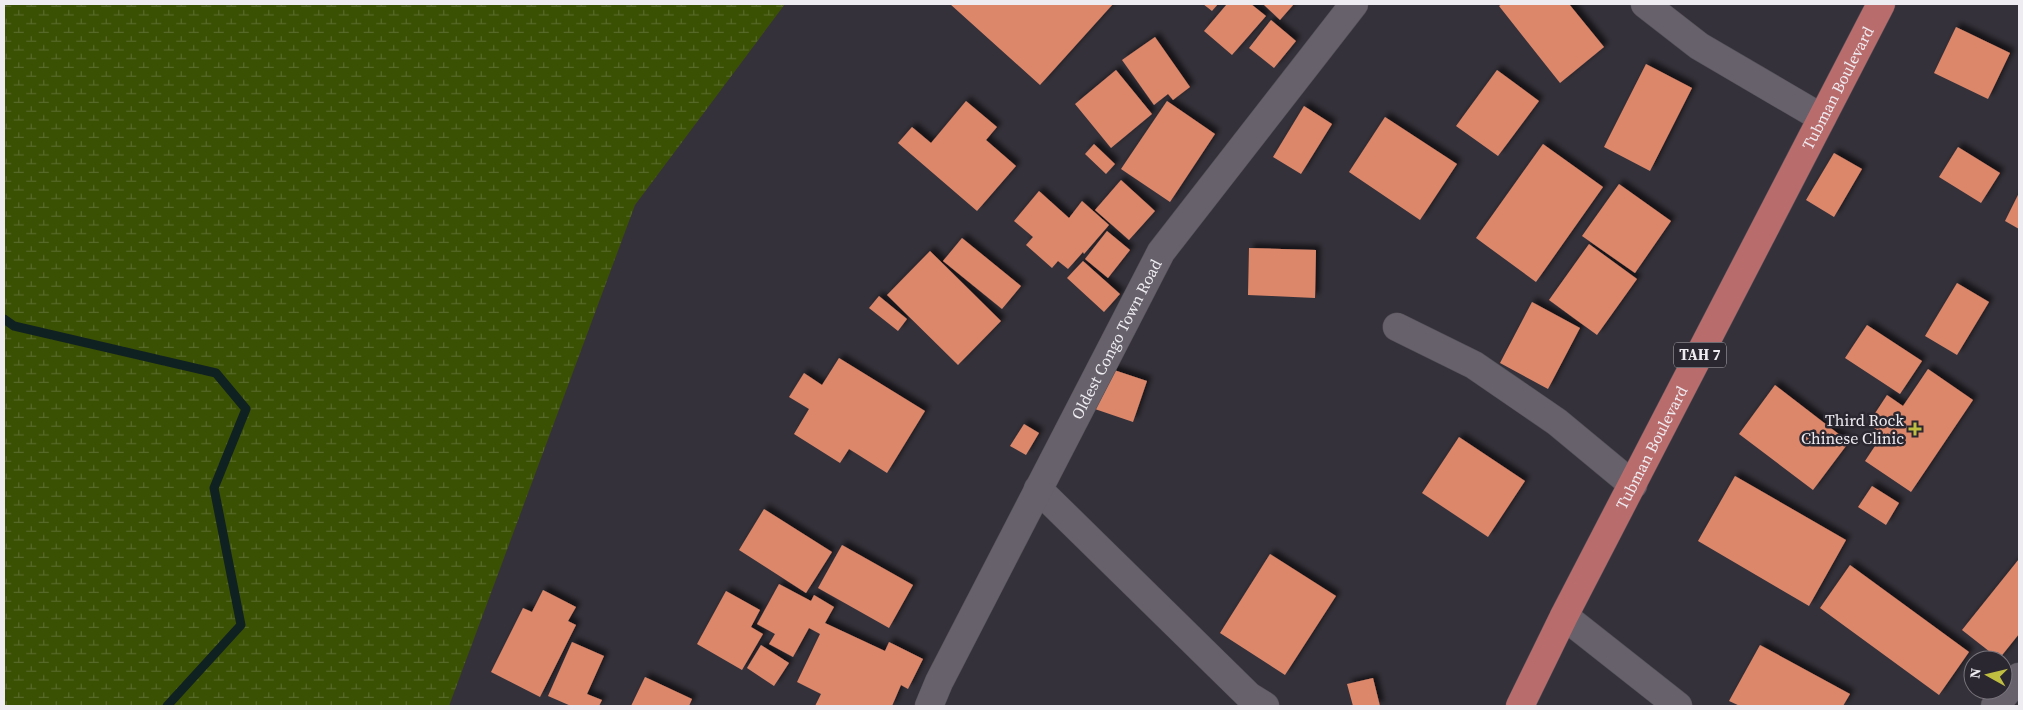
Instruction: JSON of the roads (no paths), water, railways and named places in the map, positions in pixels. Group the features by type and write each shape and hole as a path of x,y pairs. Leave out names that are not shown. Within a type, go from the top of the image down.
{"highway":[{"name":"Tubman Boulevard","path":"1520,706 1564,616 1881,4"}],"street":[{"name":"Oldest Congo Town Road","path":"930,706 939,682 1161,252 1354,4"},
{"path":"1645,4 1699,46 1822,118"},
{"path":"1397,327 1474,365 1556,422 1633,485"},
{"path":"1038,490 1249,696 1264,706"},
{"path":"1564,616 1678,706"},
{"path":"1995,706 2019,677"}],"waterway":[{"path":"4,319 14,326 216,373 246,409 214,488 241,625 167,706"}],"place":[{"name":"Third Rock Chinese Clinic","path":"1915,429"}]}
